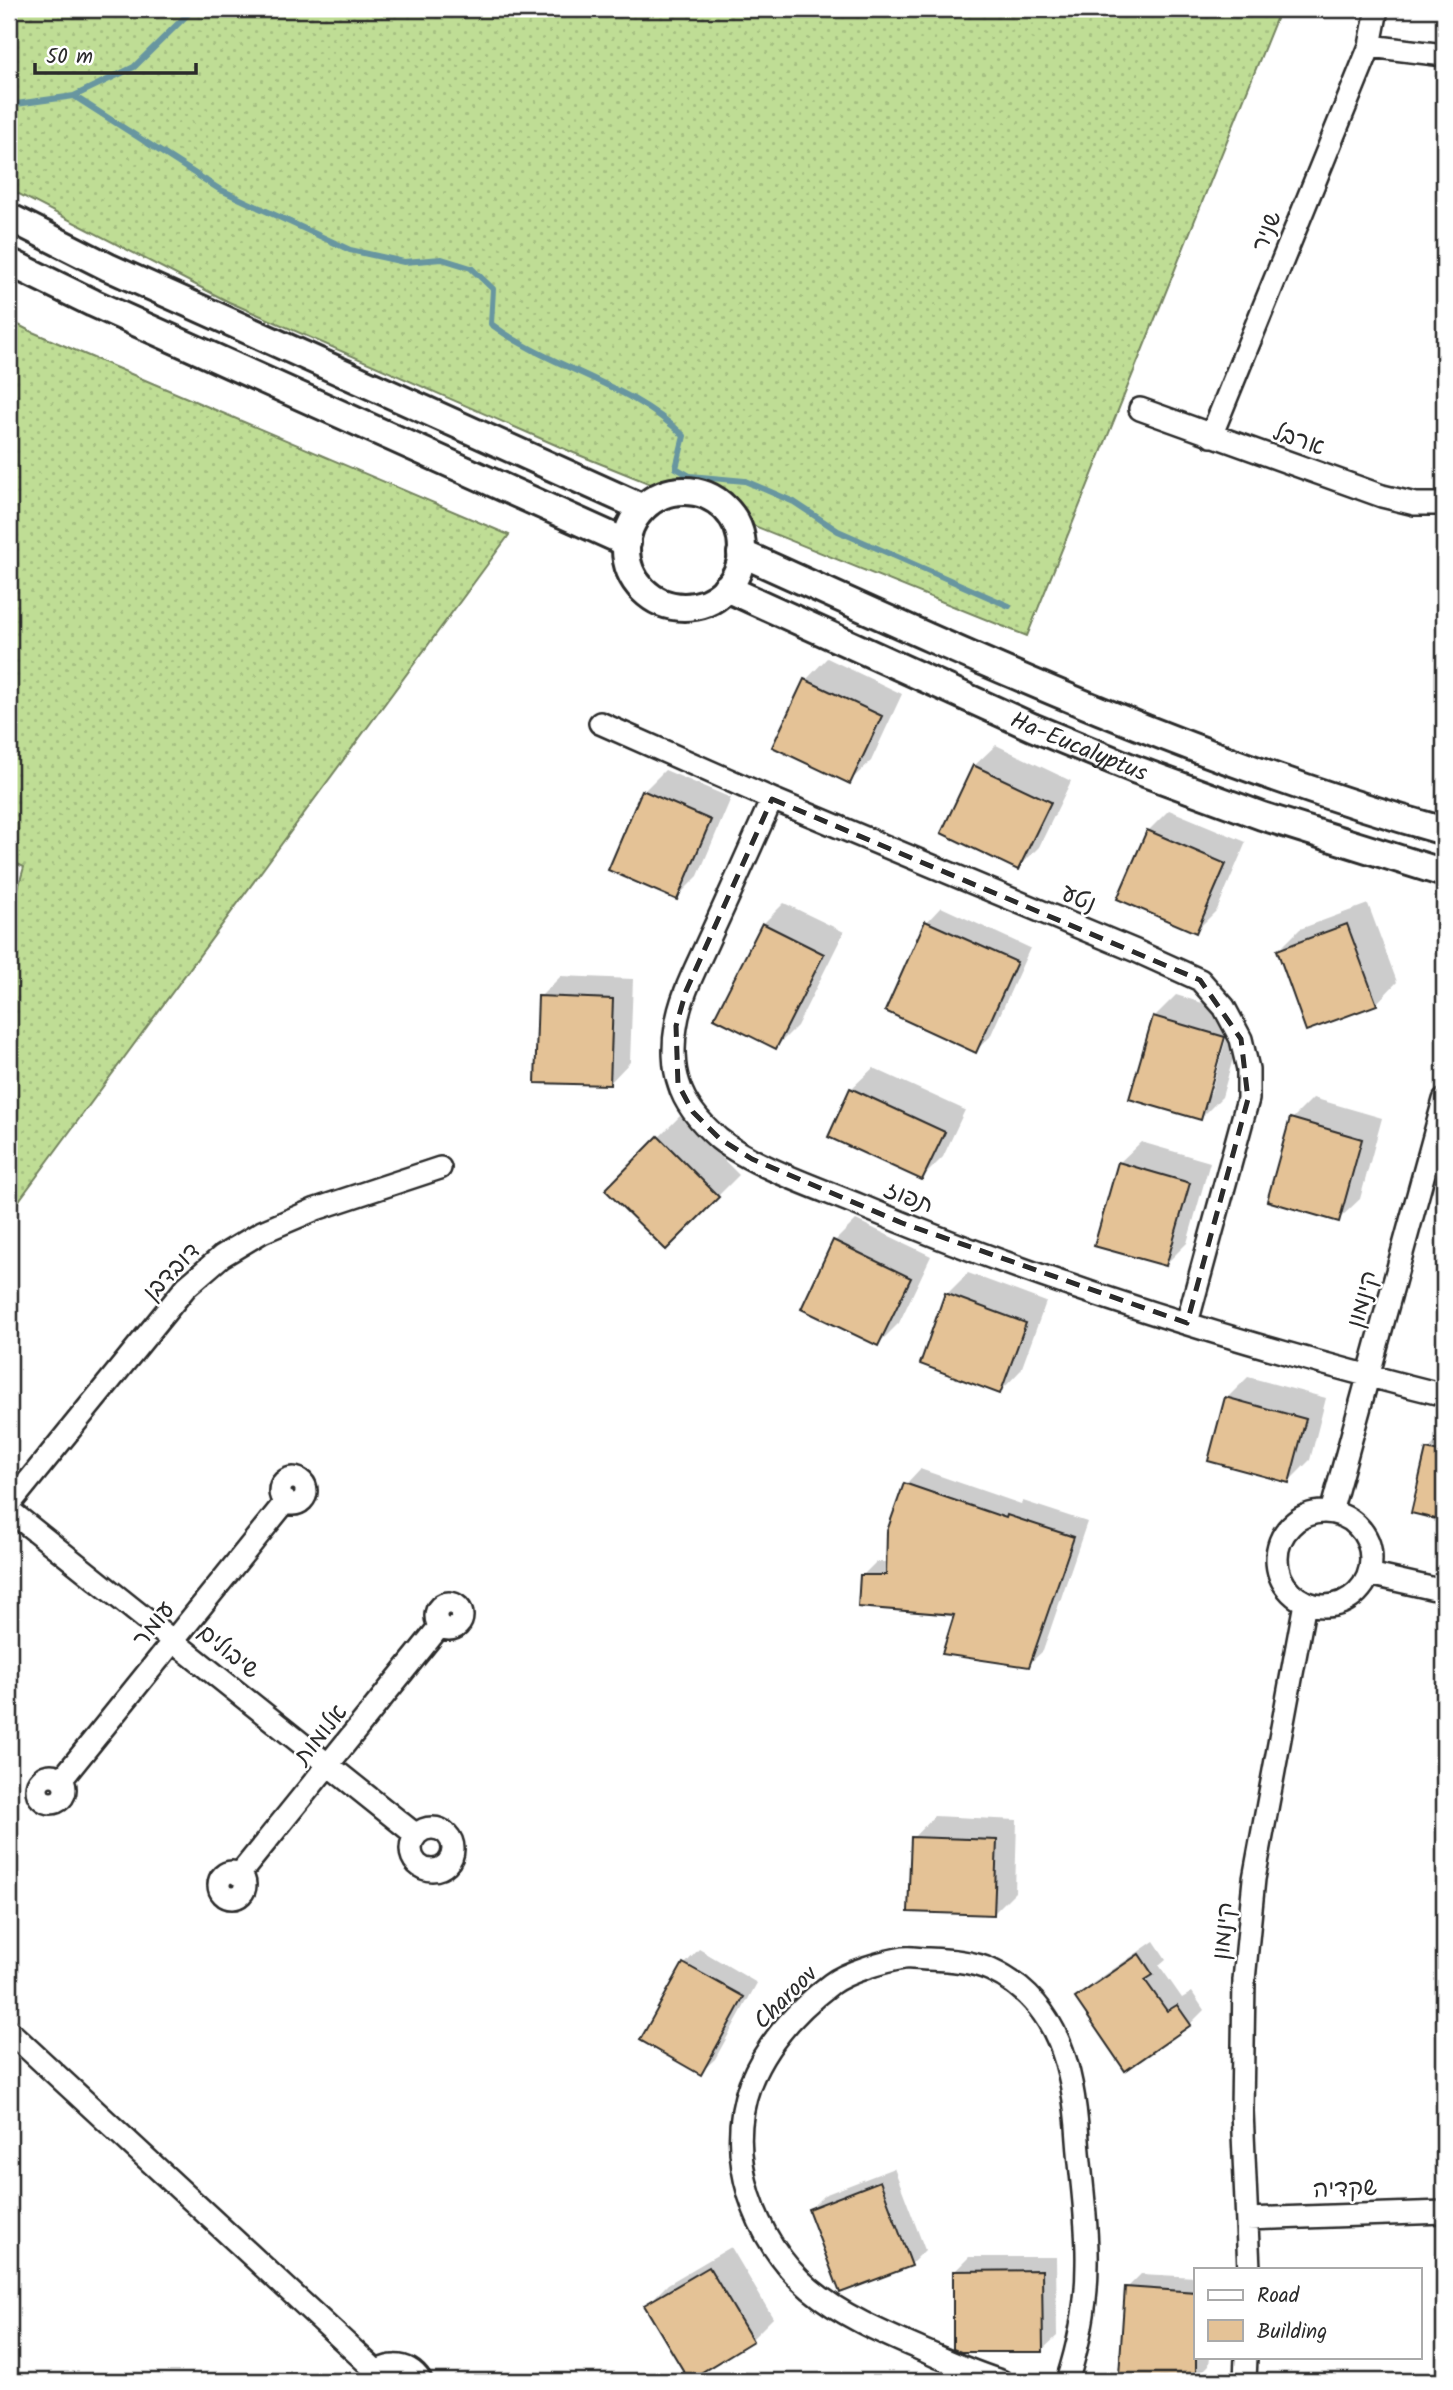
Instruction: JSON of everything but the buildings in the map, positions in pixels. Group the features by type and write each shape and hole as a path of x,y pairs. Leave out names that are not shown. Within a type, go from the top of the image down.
{"main road":[{"path":"9,216 108,267 643,508"},
{"path":"9,262 105,309 627,543"},
{"path":"684,490 704,494 722,505 735,520 743,544 740,564 736,576 714,599 689,607 669,605 658,601 641,588 628,562 627,543 629,530 643,508 659,496 684,490"},
{"name":"Ha-Eucalyptus","path":"741,553 1022,679 1142,729 1313,791 1444,831"},
{"name":"Ha-Eucalyptus","path":"726,588 1020,722 1134,769 1262,816 1444,873"}],"street":[{"name":"שניר","path":"1211,436 1370,46 1377,9"},
{"path":"1370,46 1444,55"},
{"name":"ארבל","path":"1140,409 1382,496 1415,503 1444,504"},
{"name":"נטע","path":"600,723 772,799 1200,980 1224,1007 1241,1039 1248,1069 1248,1099 1186,1324"},
{"name":"תפוז","path":"772,799 686,991 676,1026 675,1058 678,1084 693,1112 720,1139 765,1165 902,1223 1066,1285 1186,1324 1367,1376 1444,1395"},
{"name":"קינמון","path":"1331,1512 1444,1100"},
{"name":"דובדבן","path":"9,1507 186,1287 222,1256 262,1232 316,1209 440,1168"},
{"name":"עומר","path":"62,1779 286,1502"},
{"name":"שיבולים","path":"9,1507 416,1835"},
{"path":"1331,1512 1344,1516 1364,1534 1370,1547 1369,1574 1362,1588 1350,1599 1321,1607 1306,1603 1294,1597 1285,1587 1276,1561 1278,1547 1292,1524 1304,1516 1331,1512"},
{"path":"1369,1574 1444,1591"},
{"name":"קינמון","path":"1249,2268 1242,2111 1244,1980 1254,1879 1306,1603"},
{"name":"אלומות","path":"239,1875 440,1626"},
{"name":"Charoov","path":"1001,2381 872,2329 810,2289 773,2250 755,2214 742,2168 742,2120 750,2085 769,2047 793,2018 834,1982 869,1967 905,1958 952,1960 990,1969 1018,1987 1044,2013 1063,2047 1075,2098 1087,2264 1084,2305 1068,2381"},
{"path":"9,2031 372,2376 383,2367 393,2365 407,2367 421,2381"},
{"name":"שקדיה","path":"1247,2219 1444,2212"},
{"path":"1245,2381 1246,2358"}],"highlighted area":[{"path":"772,799 1200,980 1241,1039 1248,1099 1187,1323 902,1223 752,1159 720,1139 693,1112 678,1084 676,1026 686,991"}],"green space":[{"path":"9,9 1280,9 1027,636 574,453 229,302 9,189"},
{"path":"9,320 509,535 9,1214 9,920 24,867 9,860"}],"waterway":[{"path":"9,105 74,96 134,67 193,9"},
{"path":"74,96 219,189 350,250 404,262 442,259 471,268 493,289 491,324 514,340 640,402 684,436 676,468 690,476 745,481 794,502 838,531 1009,606"}]}
